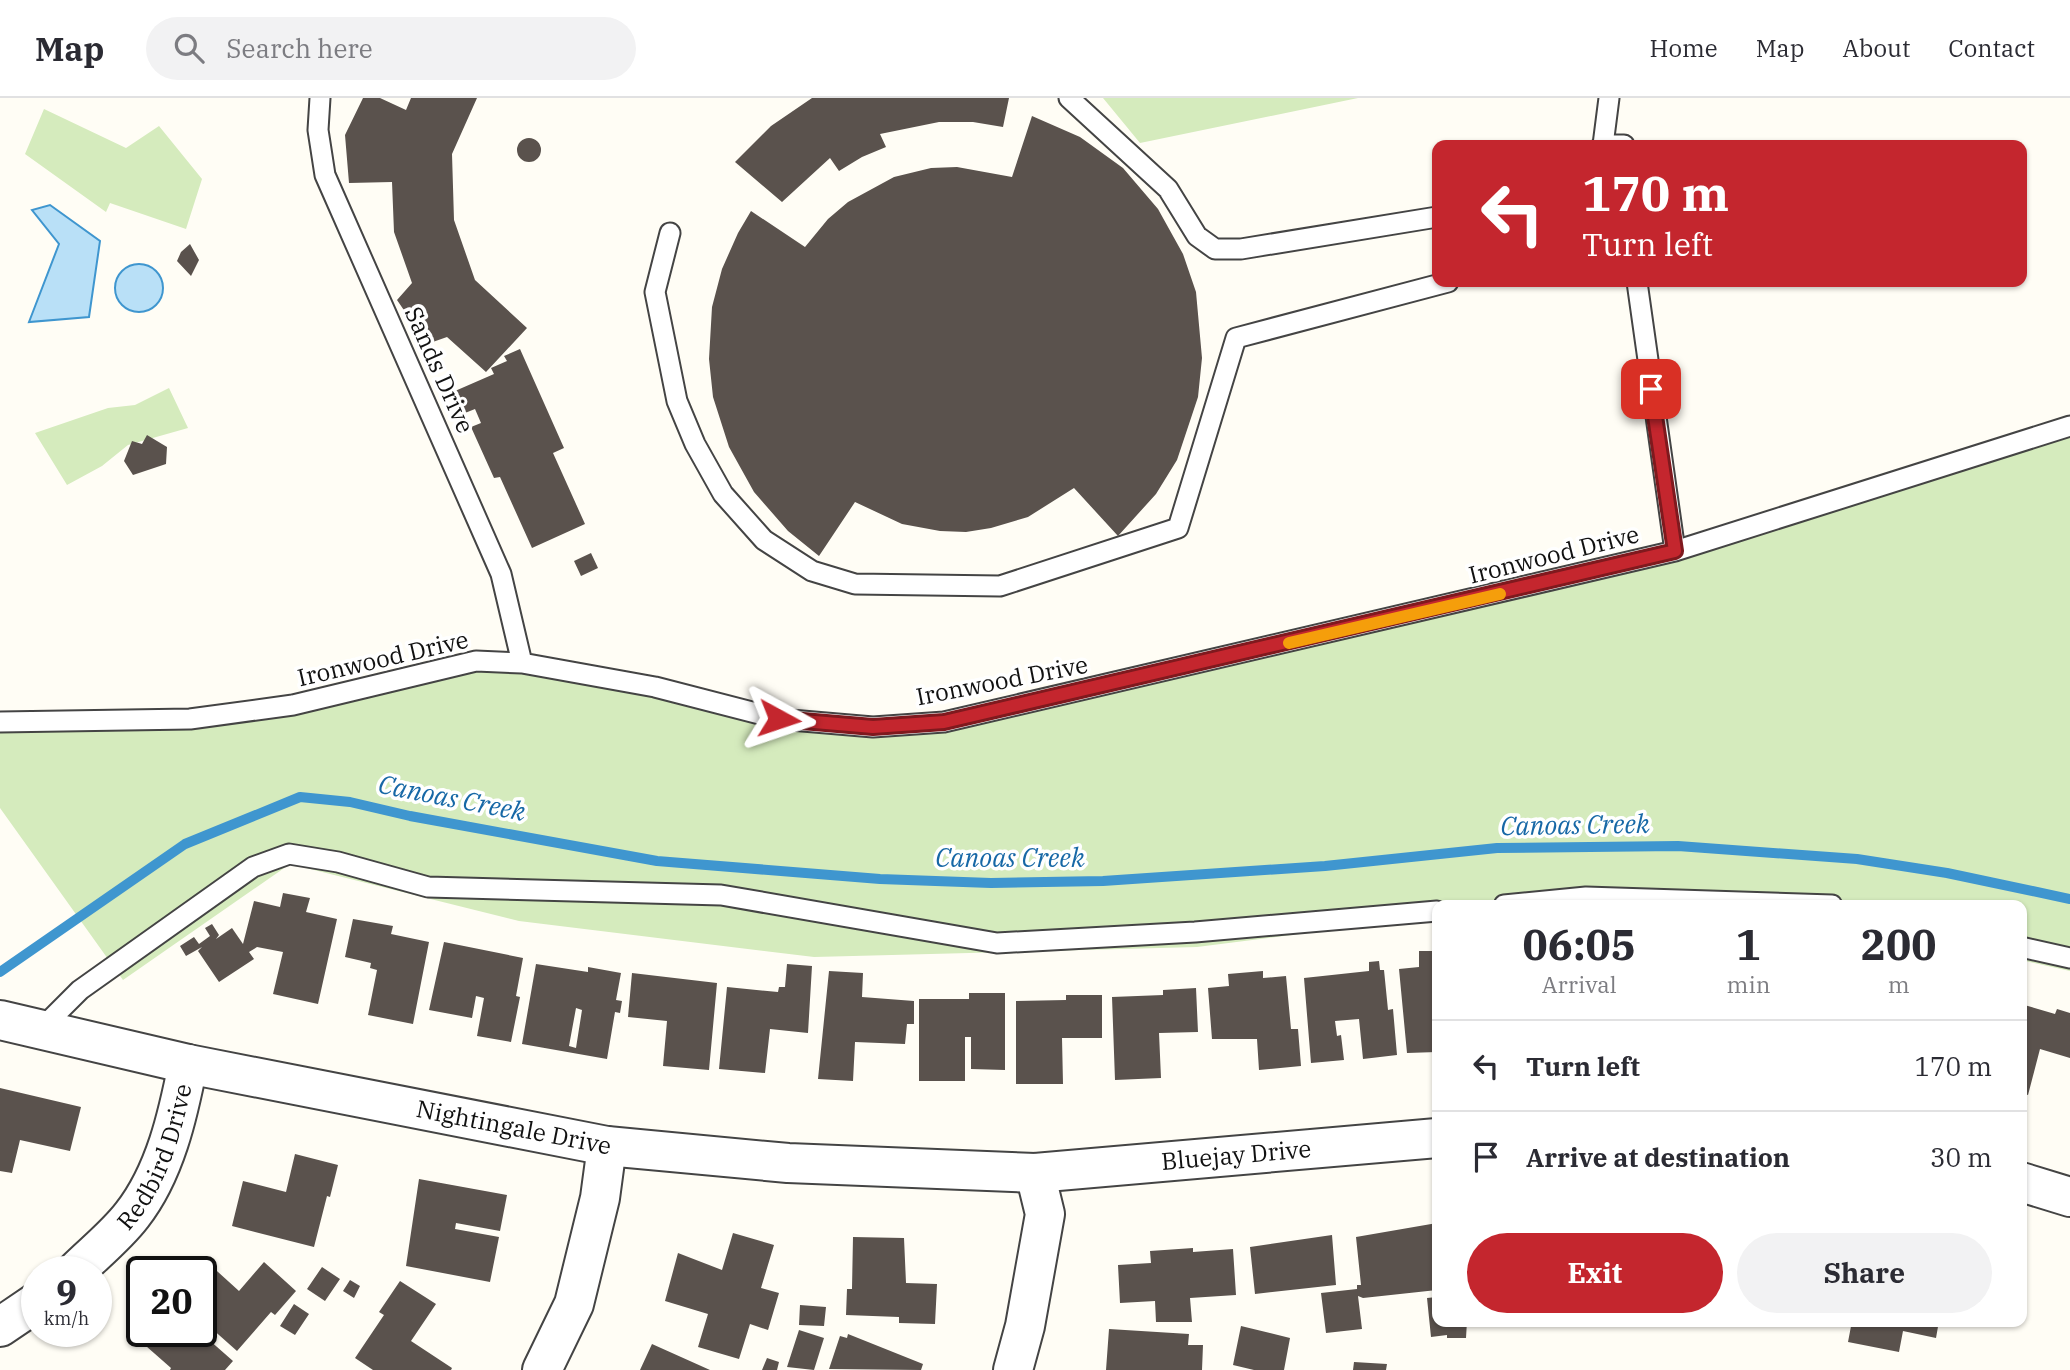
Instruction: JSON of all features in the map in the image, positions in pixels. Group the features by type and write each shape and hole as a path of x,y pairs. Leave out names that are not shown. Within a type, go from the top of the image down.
{"street":[{"name":"Nightingale Drive","path":"0,1020 188,1064 607,1146 789,1163 1035,1173"},
{"name":"Redbird Drive","path":"91,1256 133,1214 161,1163 178,1114 188,1064"},
{"name":"Bluejay Drive","path":"1035,1173 1432,1138"},
{"path":"542,1370 574,1304 600,1198 607,1146"},
{"path":"1013,1370 1025,1326 1045,1214 1035,1173"},
{"path":"2027,1184 2070,1197"},
{"path":"0,1327 21,1313"}],"lane":[{"name":"Sands Drive","path":"320,98 318,130 325,175 501,574 522,663"},
{"path":"1069,98 1168,189 1197,236 1215,248 1241,249 1432,218"},
{"path":"1603,140 1609,98"},
{"path":"670,233 655,292 677,401 695,444 723,494 764,540 812,571 855,584 1000,586 1178,528 1236,338 1432,286"},
{"path":"1638,287 1675,551"},
{"name":"Ironwood Drive","path":"0,722 190,719 293,705 476,661 522,663 655,687 779,719 873,727 944,722 1675,551 2070,426"},
{"path":"42,1028 80,990 253,867 289,854 338,862 428,887 721,895 997,943 1195,932 1432,911"},
{"path":"1555,900 1586,897 1678,900"},
{"path":"2027,948 2070,958"}],"green space":[{"path":"1103,98 1358,98 1140,143"},
{"path":"44,109 126,148 159,126 202,179 186,229 110,203 106,212 25,154"},
{"path":"169,388 188,428 128,445 102,466 67,485 35,433 108,408 135,405"},
{"path":"2070,429 2070,971 2027,961 2027,900 1432,900 1432,907 1388,923 1197,947 814,957 519,921 290,864 123,980 0,808 0,722 190,719 476,661 779,719 944,722 1567,578"}],"water":[{"path":"50,205 100,241 89,317 29,322 59,244 32,210"},
{"path":"139,264 156,271 163,288 156,305 139,312 122,305 115,288 122,271"}],"building":[{"path":"363,98 380,98 406,110 411,98 477,98 452,154 454,220 475,280 527,328 486,372 447,337 427,344 397,300 412,283 394,232 392,182 349,183 345,135"},
{"path":"812,98 1009,98 1003,127 973,122 939,122 880,134 886,147 839,171 830,158 782,202 735,162 771,126"},
{"path":"1032,116 1080,137 1123,168 1158,209 1183,254 1196,292 1202,358 1198,397 1177,460 1156,494 1118,536 1074,488 1028,517 966,532 940,531 902,524 855,502 819,556 788,531 754,492 729,447 713,397 709,359 712,307 722,269 738,233 751,211 805,247 828,219 848,202 894,177 931,168 957,167 1012,177"},
{"path":"529,138 538,141 541,150 538,159 529,162 520,159 517,150 520,141"},
{"path":"190,244 199,260 191,276 177,261 181,252"},
{"path":"520,349 564,448 553,453 585,524 532,548 500,477 494,478 471,427 481,423 475,409 465,413 455,391 494,374 491,368 507,361 504,356"},
{"path":"147,435 167,447 166,464 133,475 124,461 132,441 142,444"},
{"path":"591,553 598,568 581,576 574,561"},
{"path":"283,893 310,898 306,912 337,919 318,1004 273,994 283,952 257,947 249,952 254,959 219,982 198,951 202,947 186,956 180,946 194,937 199,944 210,936 205,928 212,924 219,935 216,939 232,928 243,944 254,901 280,907"},
{"path":"353,919 393,926 391,934 429,942 413,1024 368,1015 377,970 370,968 371,963 345,957"},
{"path":"444,942 523,958 516,996 520,997 511,1042 477,1036 484,998 476,996 472,1018 429,1010"},
{"path":"1419,951 1432,951 1432,1052 1407,1053 1399,969 1419,967"},
{"path":"1379,961 1380,970 1384,970 1388,1010 1393,1009 1397,1055 1363,1059 1359,1019 1335,1021 1337,1036 1341,1035 1344,1060 1311,1063 1304,978 1369,971 1369,962"},
{"path":"536,964 588,972 588,967 621,973 616,1000 622,1001 620,1013 615,1012 607,1059 522,1044","holes":["576,1008 582,1010 576,1048 569,1046"]},
{"path":"787,964 812,966 808,1033 770,1029 765,1073 719,1069 727,987 778,992 779,987 785,987"},
{"path":"829,971 863,973 862,997 914,1001 914,1024 907,1024 905,1044 855,1042 853,1081 818,1079"},
{"path":"1263,971 1263,978 1286,976 1291,1029 1298,1029 1301,1066 1259,1070 1257,1039 1212,1039 1208,988 1229,986 1228,974"},
{"path":"632,973 717,983 709,1070 663,1066 667,1021 628,1017"},
{"path":"1196,988 1198,1032 1159,1033 1161,1078 1115,1080 1112,997 1163,995 1163,990"},
{"path":"969,993 1005,993 1005,1070 971,1069 971,1037 965,1037 965,1081 919,1081 919,999 969,999"},
{"path":"1066,995 1102,995 1102,1038 1062,1038 1063,1084 1016,1084 1016,1001 1066,1000"},
{"path":"2027,1006 2055,1014 2057,1009 2070,1013 2070,1058 2040,1049 2028,1095"},
{"path":"0,1088 81,1107 70,1151 20,1140 12,1173 0,1171"},
{"path":"295,1154 338,1165 314,1247 232,1226 243,1181 286,1192"},
{"path":"419,1179 507,1195 500,1231 456,1223 455,1229 499,1237 490,1282 406,1266"},
{"path":"1432,1224 1432,1291 1363,1298 1358,1296 1362,1329 1326,1333 1321,1293 1357,1289 1357,1285 1361,1285 1356,1237"},
{"path":"733,1233 774,1245 761,1288 779,1293 768,1330 750,1324 739,1359 698,1347 708,1314 665,1301 678,1253 722,1270"},
{"path":"1332,1235 1336,1285 1255,1294 1250,1247"},
{"path":"853,1237 904,1238 906,1283 937,1284 935,1324 899,1323 899,1317 846,1315 847,1289 852,1289"},
{"path":"1193,1248 1193,1252 1233,1249 1236,1295 1190,1298 1192,1322 1156,1322 1155,1301 1120,1303 1118,1265 1151,1263 1150,1251"},
{"path":"264,1262 296,1291 275,1315 271,1312 237,1351 217,1333 217,1271 239,1291"},
{"path":"322,1267 340,1279 325,1301 307,1289"},
{"path":"350,1280 360,1286 354,1298 343,1291"},
{"path":"400,1281 436,1304 411,1341 452,1368 451,1370 373,1370 355,1358 384,1315 379,1312"},
{"path":"1427,1298 1432,1298 1432,1327 1467,1327 1466,1338 1447,1338 1447,1335 1431,1337"},
{"path":"294,1304 309,1314 295,1335 280,1326"},
{"path":"800,1305 826,1307 824,1326 799,1325"},
{"path":"1241,1326 1290,1338 1284,1370 1254,1370 1233,1365"},
{"path":"1851,1327 1938,1327 1936,1338 1903,1331 1899,1352 1848,1342"},
{"path":"1109,1329 1189,1334 1188,1345 1203,1345 1202,1370 1106,1370"},
{"path":"799,1330 824,1338 814,1370 787,1367"},
{"path":"848,1334 923,1364 921,1370 829,1369 840,1336 847,1338"},
{"path":"652,1344 710,1370 640,1370"},
{"path":"147,1347 217,1347 233,1361 225,1370 170,1370 171,1368"},
{"path":"767,1358 779,1362 777,1370 762,1370"},
{"path":"1354,1362 1387,1364 1386,1370 1353,1370"}],"waterway":[{"name":"Canoas Creek","path":"0,972 185,844 300,797 350,802 410,816 657,861 880,879 991,883 1103,881 1325,866 1497,848 1678,846 1857,859 1947,873 2070,899"}],"slow traffic":[{"path":"1289,643 1500,594"}],"route":[{"path":"779,719 873,727 944,722 1675,551 1651,389"}]}
